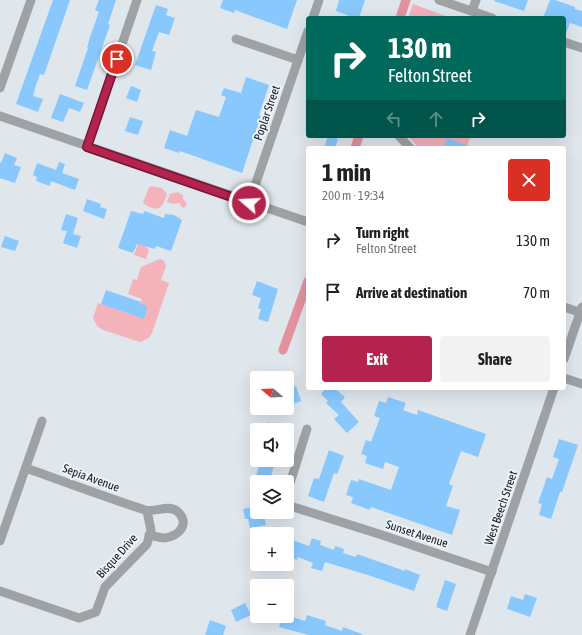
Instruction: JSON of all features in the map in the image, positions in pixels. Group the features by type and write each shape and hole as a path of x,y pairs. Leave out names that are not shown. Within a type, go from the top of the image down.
{"street":[{"path":"0,88 31,0"},
{"path":"87,147 137,0"},
{"path":"314,16 319,0"},
{"path":"439,0 486,16"},
{"path":"472,11 476,0"},
{"name":"Poplar Street","path":"249,203 306,37"},
{"path":"236,39 298,60"},
{"path":"566,43 582,48"},
{"path":"0,116 249,203 306,221"},
{"path":"401,138 408,146"},
{"path":"566,307 581,311 566,354"},
{"path":"566,379 582,384"},
{"name":"West Beech Street","path":"470,635 553,390"},
{"path":"0,541 42,421"},
{"path":"293,475 308,429"},
{"name":"Sepia Avenue","path":"26,468 147,511"},
{"name":"Sunset Avenue","path":"294,507 492,572"},
{"path":"147,511 170,508 177,511 183,518 181,531 175,535 164,538 149,535"},
{"name":"Bisque Drive","path":"0,591 79,618 96,612 105,587 147,544 151,530 147,511"}],"shaded area":[{"path":"413,4 446,16 409,16"},
{"path":"410,138 470,138 467,146 417,146"},
{"path":"151,186 162,188 167,194 161,206 156,209 143,203 148,189"},
{"path":"177,192 183,195 183,199 187,204 184,208 179,203 173,204 167,202 170,194"},
{"path":"138,244 147,245 146,247 149,250 146,259 134,255"},
{"path":"160,259 164,261 166,266 161,280 169,283 149,338 140,342 103,330 97,326 93,318 98,303 136,316 142,299 128,294 133,279 137,280 141,267"}],"building":[{"path":"53,0 70,0 44,75 40,74 36,85 33,96 43,99 38,112 16,104"},
{"path":"99,0 116,0 108,24 110,25 87,90 75,86 99,12 95,10"},
{"path":"223,0 297,0 287,29 235,10 234,13 220,8"},
{"path":"339,0 365,0 360,16 350,16 336,11"},
{"path":"494,0 528,0 524,11"},
{"path":"550,0 555,0 582,11 582,27 570,23 566,33 566,16 544,16"},
{"path":"156,5 168,9 166,15 175,18 169,35 159,32 152,51 156,52 151,70 135,65"},
{"path":"246,77 269,85 259,115 261,116 242,173 180,151 179,153 164,148 170,130 187,136 196,110 219,117 226,97 221,95 224,88 241,93"},
{"path":"131,86 141,90 137,102 126,98"},
{"path":"60,94 84,103 80,112 69,108 63,122 51,118"},
{"path":"130,117 143,121 138,135 125,131"},
{"path":"327,138 338,139 336,146 325,146"},
{"path":"447,138 469,146 445,146"},
{"path":"5,153 17,158 14,165 21,167 15,183 0,178 0,162 1,163"},
{"path":"59,162 65,164 62,173 79,179 75,190 51,181 50,186 36,181 37,177 33,175 37,163 56,170"},
{"path":"87,199 101,204 100,207 107,209 104,219 83,211"},
{"path":"131,211 143,214 144,211 164,218 165,214 174,215 182,220 171,251 156,246 155,249 137,244 133,253 118,248"},
{"path":"66,214 78,218 73,234 81,236 77,248 63,243 67,231 61,230"},
{"path":"5,236 19,241 15,251 1,247"},
{"path":"257,281 278,289 268,322 258,319 261,309 258,308 261,298 252,295"},
{"path":"106,290 141,302 140,304 147,306 144,319 101,304"},
{"path":"296,386 301,401 294,404 294,387"},
{"path":"324,390 336,390 345,397 341,402 359,422 347,433 334,419 339,415 326,403 328,401 321,394"},
{"path":"388,397 406,403 403,410 417,415 418,410 486,434 478,457 461,451 449,484 453,486 446,506 460,510 452,535 371,507 370,510 351,503 353,497 346,495 351,480 358,482 359,479 391,490 399,467 385,462 383,469 365,463 367,456 361,454 366,440 371,442 380,418 374,416 379,401 386,403"},
{"path":"559,439 578,445 551,519 539,515 542,504 538,503 547,477 552,479 559,459 553,457"},
{"path":"329,450 344,456 337,474 334,473 324,502 308,496 314,478 319,479"},
{"path":"259,467 274,467 271,475 256,475"},
{"path":"250,508 250,519 265,519 266,525 250,528 248,519 245,519 243,509"},
{"path":"312,538 321,541 320,545 334,550 335,546 344,549 343,553 356,557 357,554 420,575 414,591 325,562 322,571 311,568 313,563 298,557 297,560 294,559 294,541 309,546"},
{"path":"445,580 456,584 447,611 436,607"},
{"path":"525,594 537,598 530,617 507,609 511,596 523,600"},
{"path":"245,603 250,615 236,622 231,610"},
{"path":"307,615 326,621 325,625 342,631 343,627 362,635 308,635 279,627 280,623 294,623 294,617 305,621"},
{"path":"210,620 226,626 223,635 205,635"}],"waterway":[{"path":"401,16 406,0"},
{"path":"356,146 358,138"},
{"path":"283,350 306,287"}],"route":[{"path":"117,59 87,147 249,203"}]}
